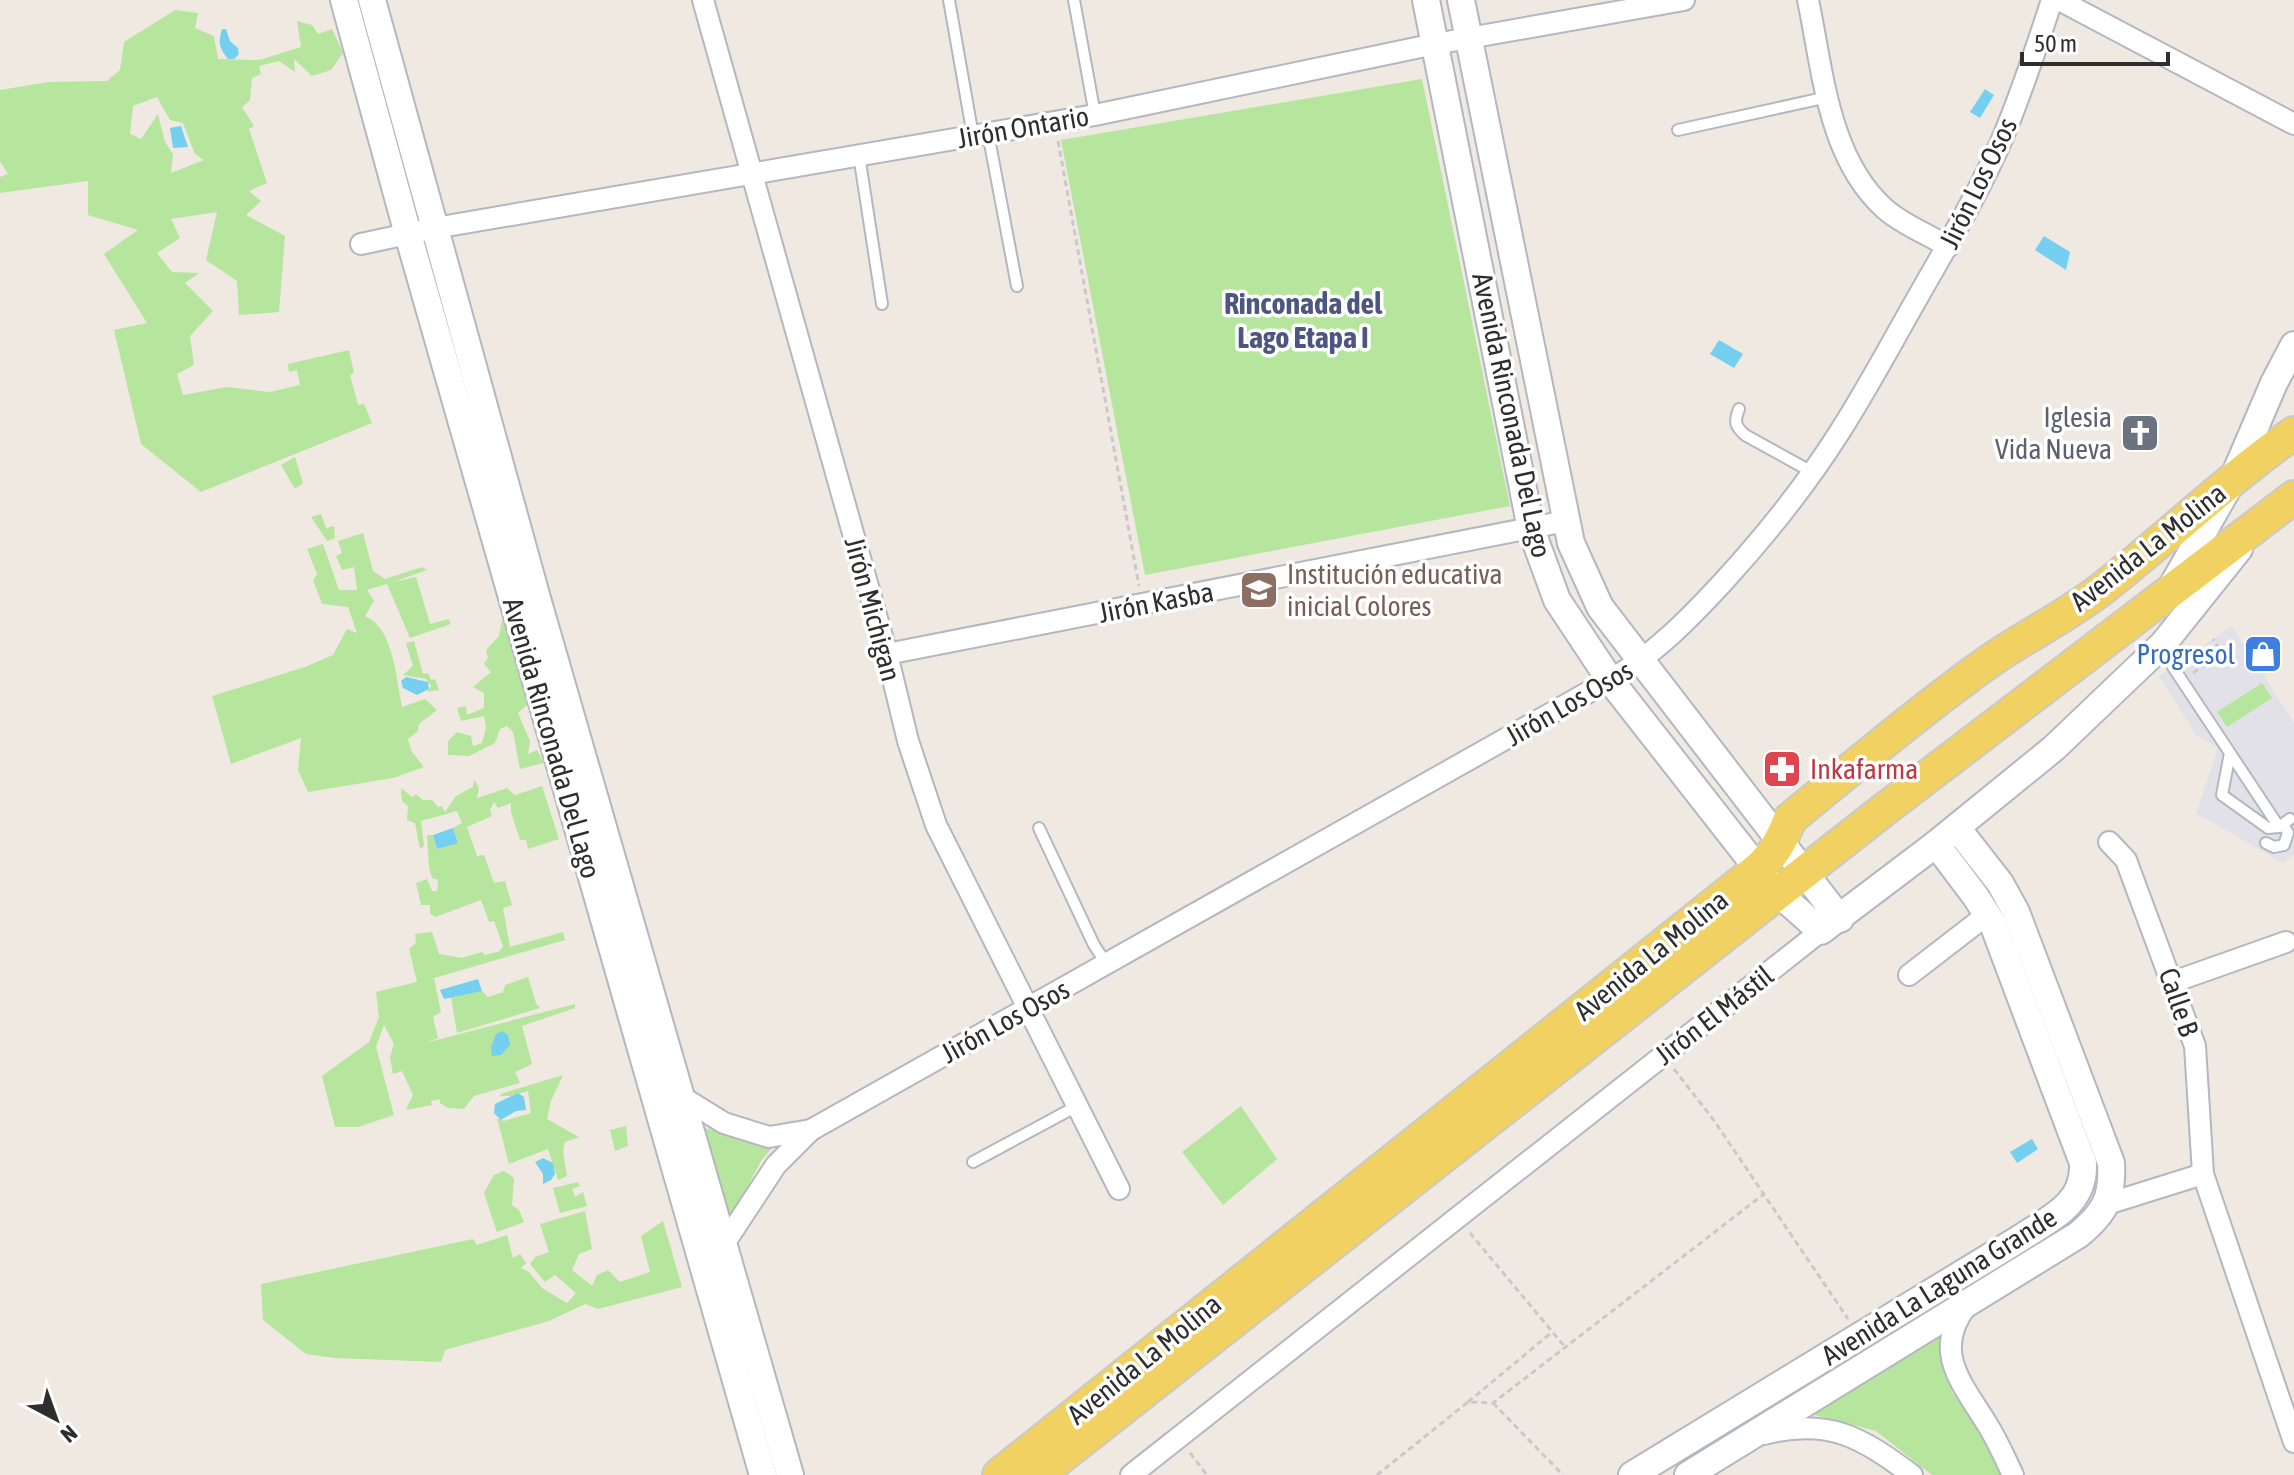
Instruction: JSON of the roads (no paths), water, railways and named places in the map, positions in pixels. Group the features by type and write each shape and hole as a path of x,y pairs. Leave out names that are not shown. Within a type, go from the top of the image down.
{"main road":[{"name":"Avenida La Molina","path":"1038,1475 1318,1255 1768,881 1769,860 1790,819 1914,717 1993,659 2095,594 2294,433"},
{"name":"Avenida La Molina","path":"999,1475 1185,1326 1768,881 1805,872 2294,497"},
{"path":"1185,1326 1318,1255"}],"street":[{"name":"Avenida Rinconada Del Lago","path":"344,0 699,1252 761,1422 790,1475"},
{"name":"Avenida Rinconada Del Lago","path":"372,0 536,595 724,1244 761,1422 763,1475"},
{"name":"Jirón Michigan","path":"703,0 887,654 908,741 936,825 1119,1189"},
{"name":"Avenida Rinconada Del Lago","path":"1426,0 1531,529 1557,600 1610,680 1768,881 1830,925"},
{"name":"Avenida Rinconada Del Lago","path":"1461,0 1571,543 1600,607 1805,872 1830,925"},
{"name":"Jirón Ontario","path":"361,244 435,228 1095,115 1435,44 1684,0"},
{"path":"1808,0 1828,97 1847,157 1866,188 1888,212 1948,247"},
{"name":"Jirón Los Osos","path":"724,1244 776,1165 811,1130 1610,680 1642,661 1675,632 1732,572 1812,472 1859,401 1948,247 2002,139 2052,0"},
{"path":"2059,0 2294,124"},
{"path":"2169,591 2232,481 2274,383 2294,345"},
{"name":"Jirón El Mástil","path":"1131,1475 1663,1055 1957,828 2054,748 2163,644 2261,520"},
{"name":"Jirón Kasba","path":"887,654 1566,521"},
{"name":"Avenida La Laguna Grande","path":"1632,1475 2019,1239 2070,1203 2080,1191 2084,1178 2083,1163 1999,917 2000,883 1957,828"},
{"name":"Calle B","path":"2109,842 2126,860 2195,1046 2203,1174 2285,1385 2294,1442"},
{"name":"Avenida La Laguna Grande","path":"1696,1470 2078,1235 2097,1219 2107,1204 2112,1183 2111,1163 1999,917 1936,844"},
{"path":"1909,975 1999,917"},
{"path":"2173,982 2286,942"},
{"name":"Jirón Los Osos","path":"655,1096 682,1097 724,1123 769,1137 811,1130"},
{"path":"2107,1204 2203,1174"},
{"path":"2019,1239 2033,1262"},
{"path":"699,1252 724,1244"},
{"path":"1972,1300 1957,1318 1950,1339 1951,1362 2013,1475"},
{"path":"1749,1438 1787,1428 1843,1433 1868,1443 1912,1475"},
{"path":"1689,1440 1696,1470"}],"lane":[{"path":"949,0 1017,286"},
{"path":"1074,0 1095,115"},
{"path":"1678,130 1828,97"},
{"path":"859,155 882,304"},
{"path":"1739,409 1736,428 1812,472"},
{"path":"2163,644 2173,667 2230,753 2238,766 2279,827 2268,828 2222,795 2230,753"},
{"path":"2266,843 2274,847 2284,845 2288,836 2283,824 2290,819"},
{"path":"1039,828 1094,945 1106,963"},
{"path":"973,1162 1078,1106"}],"water":[{"path":"222,29 226,29 230,41 238,48 239,54 234,59 228,59 221,48"},
{"path":"1985,89 1994,95 1980,118 1970,112"},
{"path":"181,126 188,147 173,148 170,128"},
{"path":"2044,236 2070,252 2066,270 2035,250"},
{"path":"1719,340 1743,354 1734,368 1710,354"},
{"path":"406,677 428,682 429,689 417,695 403,688 401,681"},
{"path":"453,828 458,843 437,849 433,835"},
{"path":"478,979 482,991 444,999 440,990"},
{"path":"502,1031 508,1035 510,1045 501,1055 492,1056 491,1048 496,1034"},
{"path":"518,1093 524,1097 526,1110 516,1111 501,1120 494,1113 495,1104"},
{"path":"2032,1139 2038,1149 2017,1163 2010,1152"},
{"path":"543,1158 553,1163 555,1174 543,1184 543,1174 535,1162"}],"place":[{"name":"Iglesia Vida Nueva","path":"2140,433"},
{"name":"Institución educativa inicial Colores","path":"1259,590"},
{"name":"Progresol","path":"2263,654"},
{"name":"Inkafarma","path":"1782,769"}],"district":[{"name":"Rinconada del Lago Etapa I","path":"1303,320"}]}
